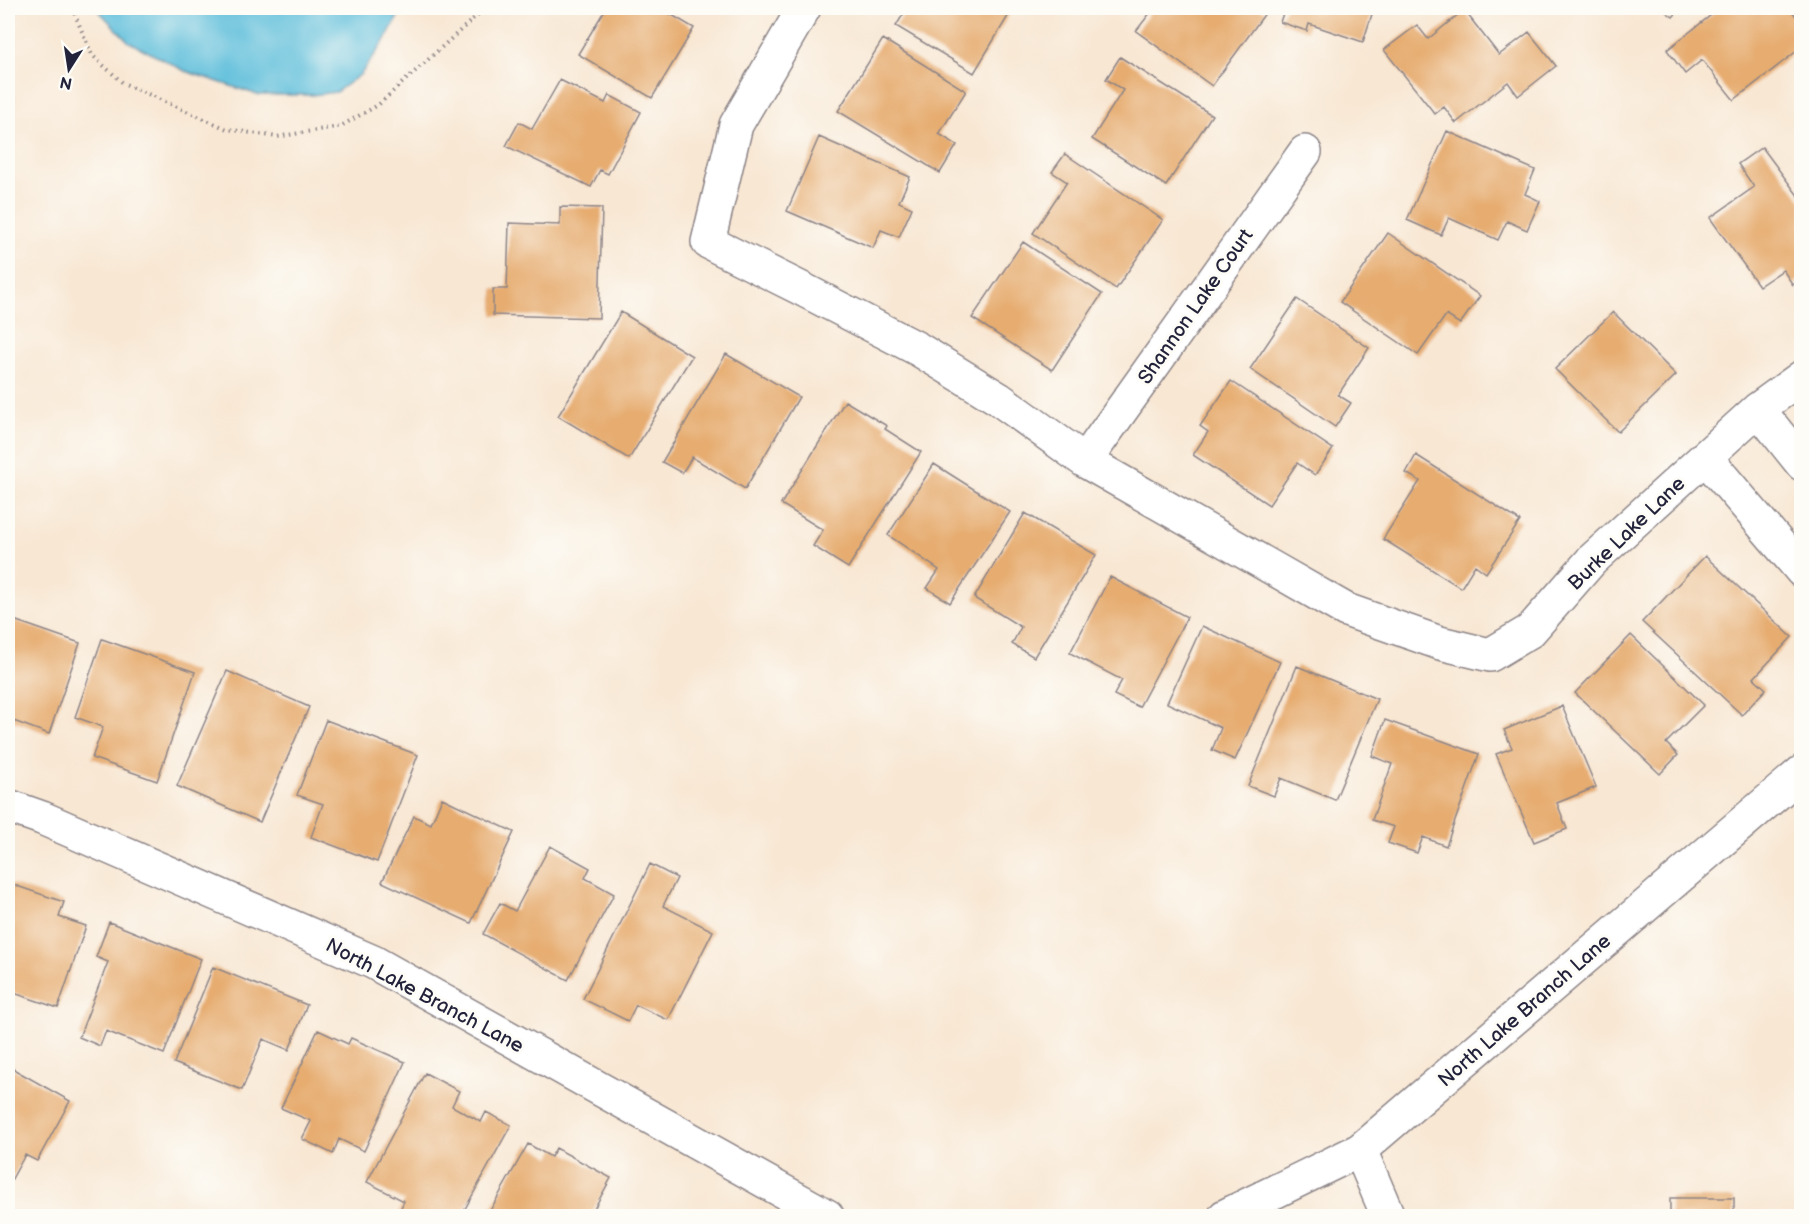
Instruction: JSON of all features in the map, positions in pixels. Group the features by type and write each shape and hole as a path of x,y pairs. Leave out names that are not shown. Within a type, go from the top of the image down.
{"street":[{"name":"Burke Lake Lane","path":"804,8 736,125 708,242 918,349 999,399 1085,461 1346,610 1440,643 1490,655 1530,631 1592,560 1758,409 1802,377"},
{"name":"Shannon Lake Court","path":"1085,461 1305,152"},
{"path":"1758,409 1802,464"},
{"path":"1706,458 1802,571"},
{"name":"North Lake Branch Lane","path":"1225,1216 1360,1150 1802,772"},
{"name":"North Lake Branch Lane","path":"8,806 42,818 373,962 827,1216"},
{"path":"1360,1150 1388,1216"}],"path":[{"path":"73,8 92,55 123,83 227,129 277,137 341,126 378,105 485,8"}],"water":[{"path":"97,8 403,8 383,43 361,74 336,92 312,95 258,95 185,71 129,42"}],"building":[{"path":"606,8 660,8 694,28 652,98 578,54"},
{"path":"907,8 1013,8 974,73 896,26"},
{"path":"1154,8 1260,8 1266,12 1212,86 1136,31"},
{"path":"1285,8 1374,8 1363,42 1309,24 1307,31 1280,22"},
{"path":"1661,8 1681,8 1673,17"},
{"path":"1720,8 1789,8 1802,23 1802,47 1734,100 1702,60 1685,74 1667,50"},
{"path":"1464,10 1499,55 1529,32 1556,66 1518,96 1508,82 1456,123 1444,107 1435,114 1384,50 1417,25 1428,39"},
{"path":"883,39 966,91 939,134 957,145 940,173 838,111"},
{"path":"1120,57 1212,115 1166,186 1092,139 1123,90 1106,79"},
{"path":"560,80 605,103 609,95 641,112 608,174 600,170 591,187 506,146 519,122 532,129"},
{"path":"1447,131 1535,170 1525,194 1540,201 1527,230 1507,221 1498,240 1449,218 1441,235 1407,220"},
{"path":"819,137 910,177 899,202 912,208 899,237 881,230 873,248 787,211"},
{"path":"1762,147 1802,201 1802,278 1793,285 1783,270 1759,286 1710,218 1754,187 1738,164"},
{"path":"1065,154 1163,220 1116,289 1033,233 1067,182 1052,172"},
{"path":"560,207 602,208 599,318 493,315 493,289 507,289 509,223 560,225"},
{"path":"1388,233 1480,296 1460,324 1446,315 1418,355 1340,302"},
{"path":"1023,242 1102,294 1052,370 972,318"},
{"path":"1297,299 1369,348 1338,395 1351,403 1335,427 1250,369"},
{"path":"621,312 692,356 629,459 558,416"},
{"path":"1613,312 1676,375 1618,432 1555,369"},
{"path":"726,354 799,397 745,489 692,457 682,473 662,462"},
{"path":"1231,381 1333,449 1315,475 1297,463 1269,505 1193,455 1208,432 1200,426"},
{"path":"845,401 887,426 885,429 921,452 848,568 813,546 823,530 781,504"},
{"path":"1416,455 1520,521 1486,573 1475,565 1461,588 1383,539 1420,481 1406,473"},
{"path":"934,464 1010,512 950,603 927,588 939,570 888,535"},
{"path":"1025,513 1096,555 1034,657 1012,644 1021,627 974,598"},
{"path":"1705,556 1792,637 1754,678 1766,689 1742,715 1642,622"},
{"path":"1110,577 1187,617 1139,707 1114,695 1122,680 1070,653"},
{"path":"8,618 80,643 49,734 8,719"},
{"path":"1202,626 1280,662 1235,760 1212,750 1221,728 1167,703"},
{"path":"1631,635 1704,705 1666,743 1678,755 1660,774 1575,693"},
{"path":"102,639 195,672 157,781 92,758 103,727 75,717"},
{"path":"1297,666 1377,699 1335,800 1281,778 1274,796 1248,786"},
{"path":"227,671 309,707 260,822 177,786"},
{"path":"1562,706 1596,787 1557,803 1567,829 1534,842 1496,754 1512,748 1504,730"},
{"path":"326,720 418,755 377,862 311,837 323,804 297,795"},
{"path":"1385,720 1479,754 1446,846 1423,837 1417,853 1388,843 1394,827 1372,820 1392,764 1372,756"},
{"path":"442,798 514,832 471,923 382,882 414,816 431,824"},
{"path":"550,846 590,868 585,878 614,894 568,980 483,934 500,903 515,911"},
{"path":"650,864 677,878 663,906 713,931 668,1020 636,1005 628,1021 583,999"},
{"path":"8,883 64,902 59,917 86,926 58,1008 8,991"},
{"path":"109,922 201,959 164,1054 106,1031 100,1046 79,1037 108,962 96,957"},
{"path":"213,967 307,1005 289,1050 263,1039 242,1090 174,1063"},
{"path":"318,1030 348,1044 351,1038 405,1062 364,1151 339,1139 333,1154 302,1139 311,1121 281,1108"},
{"path":"8,1066 70,1101 37,1161 25,1155 8,1186"},
{"path":"425,1073 459,1091 452,1106 481,1122 486,1112 511,1125 461,1216 408,1216 399,1212 404,1201 367,1182"},
{"path":"528,1144 551,1157 556,1148 611,1178 590,1216 487,1216"},
{"path":"1670,1198 1734,1198 1734,1216 1670,1216"}]}
